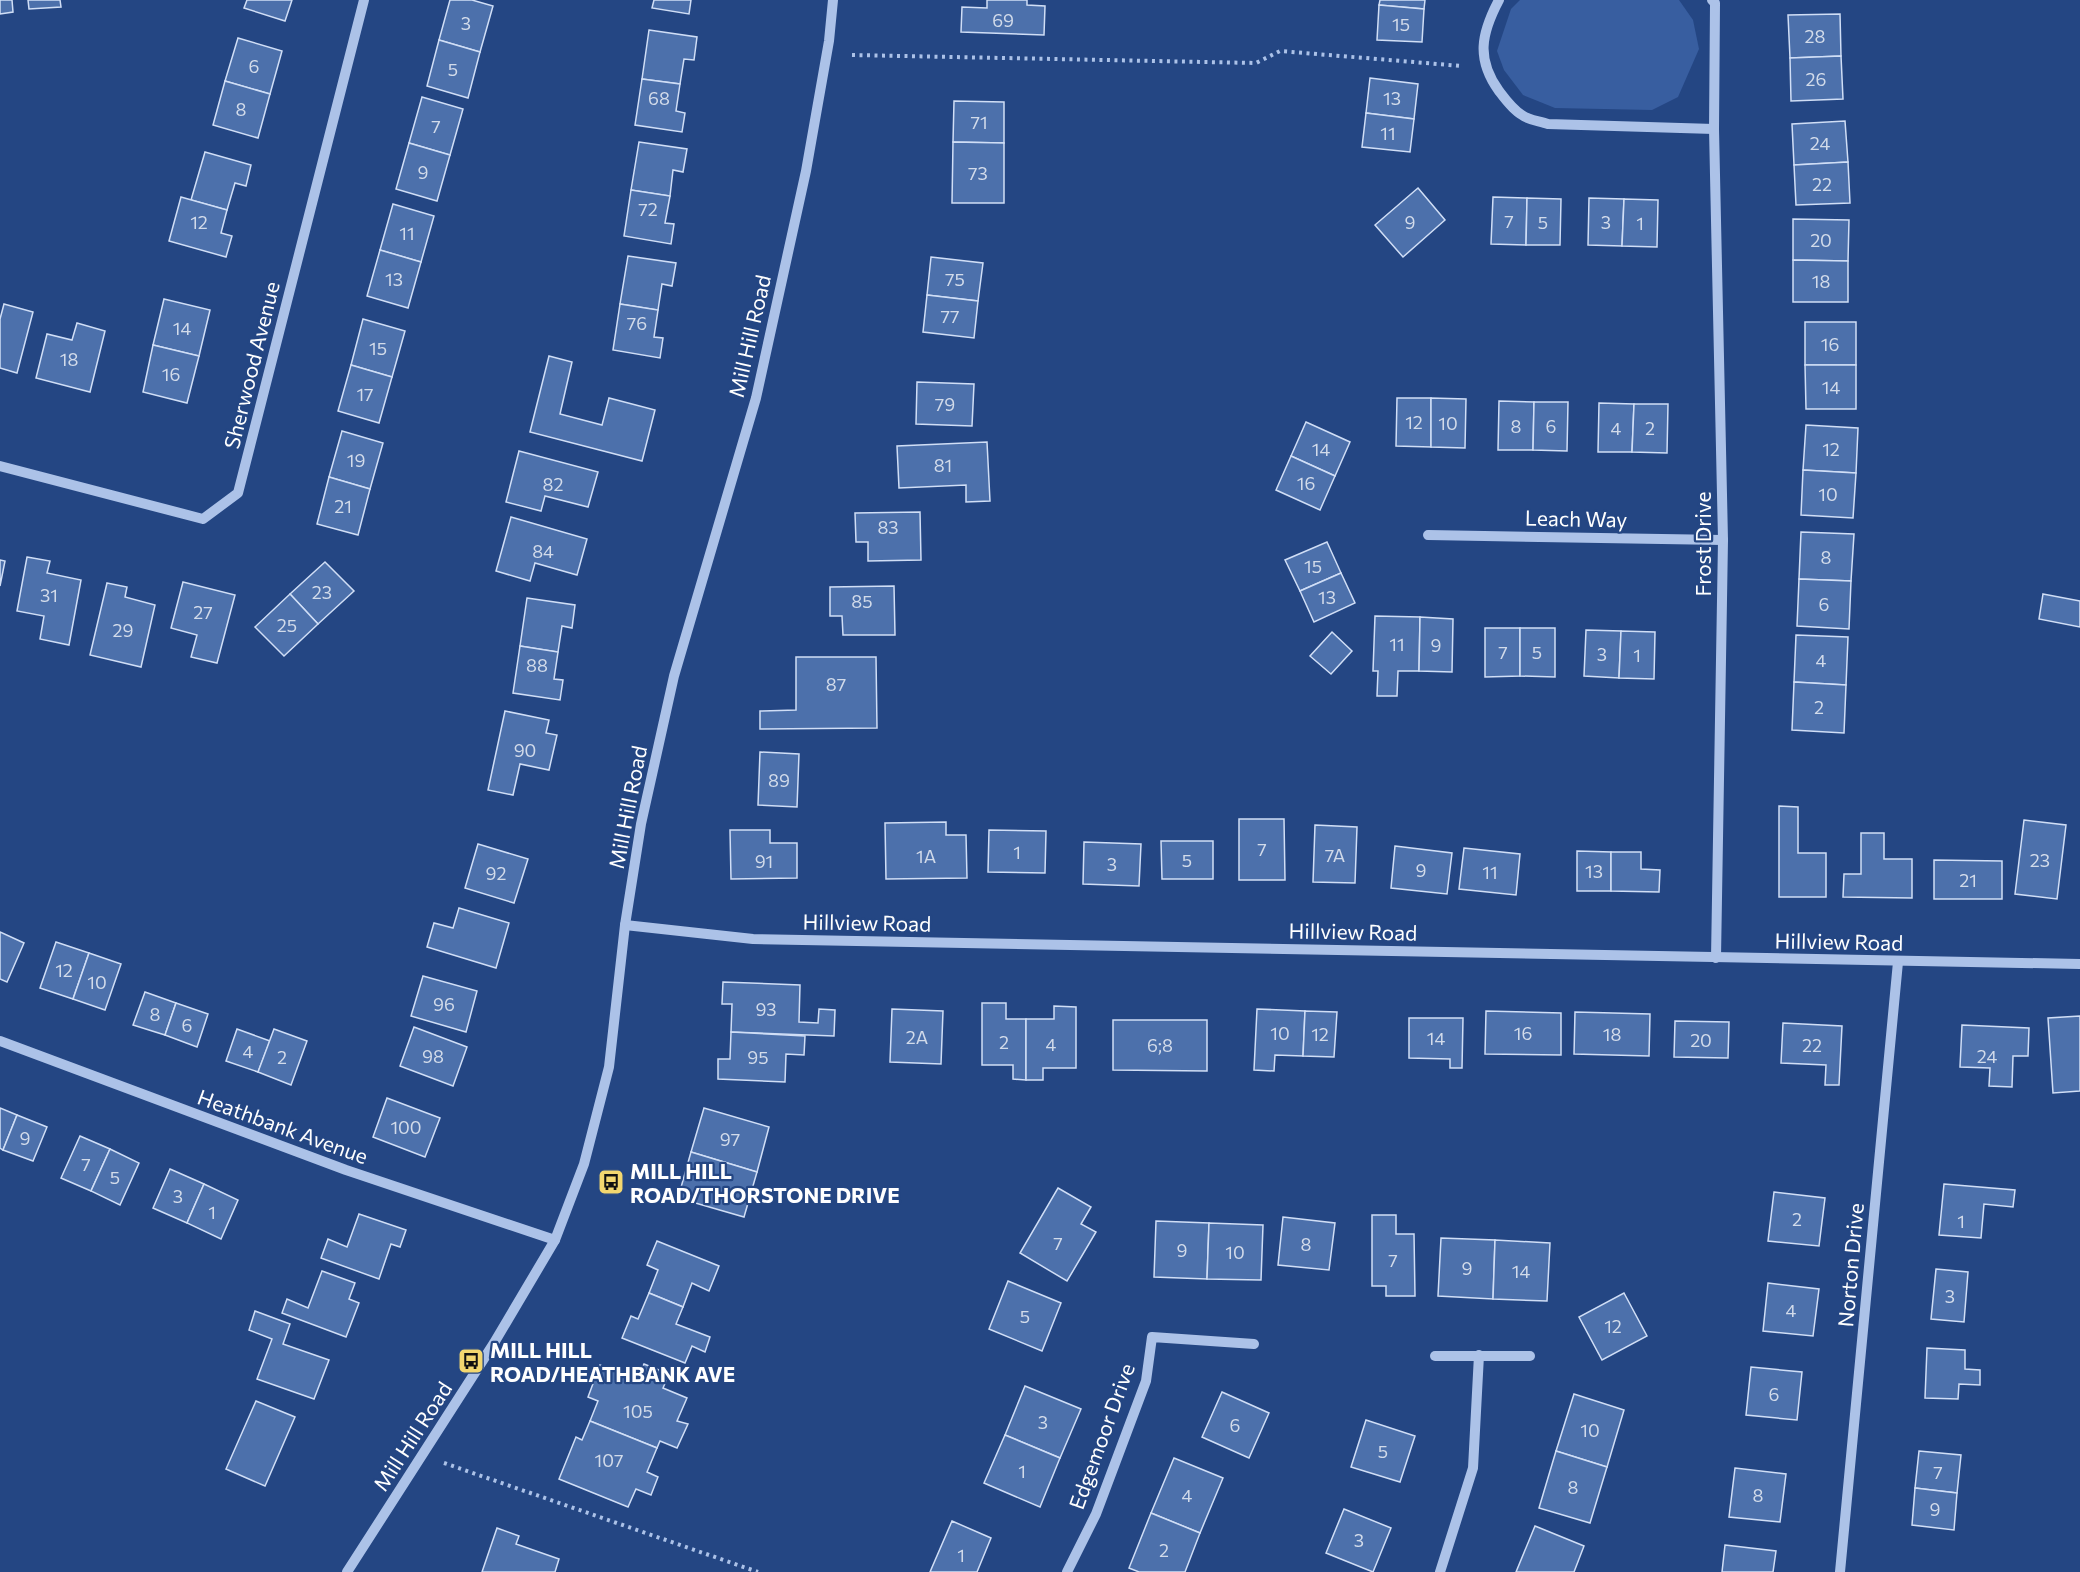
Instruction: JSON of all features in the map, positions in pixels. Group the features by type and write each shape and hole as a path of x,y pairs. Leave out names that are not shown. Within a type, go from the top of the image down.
{"street":[{"name":"Sherwood Avenue","path":"0,466 203,519 238,492 364,0"},
{"name":"Mill Hill Road","path":"347,1572 423,1456 555,1240 584,1164 609,1068 625,925 641,824 672,688 756,398 806,171 827,54 833,0"},
{"path":"1499,0 1488,19 1482,46 1489,76 1504,98 1522,116 1548,124 1714,129"},
{"name":"Frost Drive","path":"1712,0 1714,3 1714,129 1723,540 1716,958"},
{"name":"Leach Way","path":"1428,535 1723,540"},
{"name":"Hillview Road","path":"625,925 753,939 2080,964"},
{"name":"Norton Drive","path":"1840,1572 1898,962"},
{"name":"Heathbank Avenue","path":"0,1041 346,1170 555,1240"},
{"name":"Edgemoor Drive","path":"1067,1572 1096,1514 1146,1381 1152,1337 1254,1344"},
{"path":"1436,1356 1530,1356"},
{"path":"1440,1572 1473,1468 1479,1356"}],"path":[{"path":"827,54 1256,63 1280,51 1487,68"},
{"path":"423,1456 758,1572"}],"shaded area":[{"path":"1520,0 1679,0 1693,20 1699,49 1678,97 1652,110 1555,108 1523,95 1504,70 1497,51 1511,9"}],"building":[{"path":"0,0 12,0 13,12 0,14"},
{"path":"28,0 60,0 61,7 29,9"},
{"path":"247,0 292,0 285,21 244,8"},
{"path":"450,0 472,0 493,6 480,52 439,40"},
{"path":"654,0 691,0 689,14 652,8"},
{"path":"987,0 1027,0 1027,5 1045,6 1044,35 961,32 962,7 987,8"},
{"path":"1380,0 1425,0 1424,9 1379,5"},
{"path":"1379,5 1424,9 1422,42 1377,40"},
{"path":"1840,14 1841,56 1790,58 1788,15"},
{"path":"649,30 697,37 694,60 684,59 680,84 642,79"},
{"path":"238,38 282,51 270,94 225,81"},
{"path":"439,40 480,52 468,98 427,86"},
{"path":"1841,56 1843,99 1791,101 1790,58"},
{"path":"1370,78 1418,84 1414,119 1366,113"},
{"path":"642,79 680,84 676,111 685,113 682,132 635,125"},
{"path":"225,81 270,94 258,138 213,125"},
{"path":"422,97 463,109 450,155 409,143"},
{"path":"954,101 1004,102 1004,143 953,142"},
{"path":"1366,113 1414,119 1410,152 1362,147"},
{"path":"1845,121 1848,162 1794,165 1792,124"},
{"path":"639,142 687,149 683,172 673,170 670,196 631,190"},
{"path":"953,142 1004,143 1004,203 952,203"},
{"path":"409,143 450,155 437,201 396,189"},
{"path":"205,152 251,165 246,186 235,183 227,210 191,200"},
{"path":"1848,162 1850,203 1796,205 1794,165"},
{"path":"1418,188 1445,220 1403,257 1375,225"},
{"path":"631,190 670,196 665,223 674,224 671,244 624,236"},
{"path":"181,197 227,210 221,233 232,236 226,257 169,241"},
{"path":"1493,197 1527,198 1526,245 1491,244"},
{"path":"1527,198 1561,199 1560,245 1526,245"},
{"path":"1589,198 1624,199 1622,246 1588,245"},
{"path":"1624,199 1658,200 1657,247 1622,246"},
{"path":"393,204 434,216 421,262 380,250"},
{"path":"1793,219 1849,220 1848,261 1793,260"},
{"path":"380,250 421,262 408,308 367,296"},
{"path":"628,256 676,263 672,286 662,284 658,310 620,304"},
{"path":"931,257 983,263 978,301 927,295"},
{"path":"1793,260 1848,261 1848,302 1793,302"},
{"path":"927,295 978,301 974,338 923,332"},
{"path":"164,299 210,310 199,356 153,345"},
{"path":"4,304 33,312 17,373 0,368 0,319"},
{"path":"620,304 658,310 654,337 663,338 660,358 613,350"},
{"path":"363,319 405,331 392,377 351,365"},
{"path":"1805,322 1856,322 1856,365 1805,365"},
{"path":"77,323 105,331 90,392 36,378 47,334 72,340"},
{"path":"153,345 199,356 187,403 143,392"},
{"path":"549,356 572,362 560,414 602,425 609,398 655,410 642,461 530,432"},
{"path":"351,365 392,377 379,423 338,411"},
{"path":"1805,365 1856,365 1856,409 1806,409"},
{"path":"917,382 974,384 972,426 916,424"},
{"path":"1397,398 1431,398 1431,447 1396,446"},
{"path":"1431,398 1466,399 1465,448 1431,447"},
{"path":"1499,401 1534,402 1533,450 1498,450"},
{"path":"1534,402 1568,402 1567,451 1533,450"},
{"path":"1599,403 1634,404 1632,452 1598,452"},
{"path":"1634,404 1668,404 1667,453 1632,452"},
{"path":"1306,422 1350,442 1335,476 1291,456"},
{"path":"1806,425 1858,428 1856,473 1803,470"},
{"path":"342,431 383,443 370,489 329,477"},
{"path":"987,442 990,501 966,502 966,485 899,488 897,446"},
{"path":"519,451 598,472 588,507 545,496 541,511 506,502"},
{"path":"1291,456 1335,476 1320,510 1276,490"},
{"path":"1803,470 1856,473 1853,518 1801,515"},
{"path":"329,477 370,489 358,535 317,524"},
{"path":"920,512 921,560 868,561 868,542 856,542 855,513"},
{"path":"511,517 587,539 577,575 535,563 530,581 496,571"},
{"path":"1801,532 1854,534 1851,581 1799,579"},
{"path":"1327,542 1341,573 1300,591 1285,560"},
{"path":"27,557 50,561 47,573 81,580 69,645 40,639 44,616 17,611"},
{"path":"0,560 5,561 0,586"},
{"path":"325,562 354,591 318,624 290,594"},
{"path":"1341,573 1355,603 1314,622 1300,591"},
{"path":"1799,579 1851,581 1849,629 1797,626"},
{"path":"183,582 235,595 217,663 191,657 197,635 171,628"},
{"path":"107,583 127,587 125,597 155,605 141,667 90,655"},
{"path":"894,586 895,635 843,635 842,616 830,616 830,587"},
{"path":"290,594 318,624 284,656 255,627"},
{"path":"2043,594 2080,601 2080,627 2039,619"},
{"path":"527,598 575,605 572,628 562,626 558,652 520,646"},
{"path":"1375,616 1420,617 1419,671 1398,671 1397,696 1377,696 1378,671 1373,671"},
{"path":"1420,617 1453,619 1452,672 1419,671"},
{"path":"1485,628 1520,628 1520,676 1485,677"},
{"path":"1520,628 1555,628 1555,677 1520,676"},
{"path":"1586,630 1621,631 1619,678 1584,676"},
{"path":"1621,631 1655,632 1654,679 1619,678"},
{"path":"1332,632 1352,651 1331,674 1310,656"},
{"path":"1796,635 1848,637 1846,685 1794,682"},
{"path":"520,646 558,652 554,679 563,680 560,700 513,693"},
{"path":"796,657 876,657 877,728 760,729 760,711 796,710"},
{"path":"1794,682 1846,685 1844,733 1792,730"},
{"path":"505,711 549,720 546,733 557,735 549,770 520,764 513,795 488,790"},
{"path":"760,752 799,754 797,807 758,805"},
{"path":"1779,806 1798,807 1798,853 1826,853 1826,897 1779,897"},
{"path":"1239,819 1284,819 1285,880 1239,880"},
{"path":"2024,820 2066,825 2057,899 2015,894"},
{"path":"946,822 946,835 966,835 967,878 886,879 885,823"},
{"path":"1315,825 1357,827 1355,883 1313,882"},
{"path":"730,830 770,830 770,843 797,843 797,878 731,879"},
{"path":"989,830 1046,831 1045,873 988,872"},
{"path":"1861,833 1884,833 1884,859 1912,859 1912,898 1843,897 1844,874 1861,874"},
{"path":"1161,841 1213,841 1213,879 1162,879"},
{"path":"1084,842 1141,844 1139,886 1083,884"},
{"path":"478,844 528,859 514,903 465,888"},
{"path":"1395,846 1452,853 1447,894 1391,888"},
{"path":"1464,848 1520,854 1516,895 1459,889"},
{"path":"1577,851 1611,852 1611,891 1577,891"},
{"path":"1611,852 1641,852 1641,869 1660,870 1659,892 1611,891"},
{"path":"1934,860 2002,861 2002,899 1934,899"},
{"path":"459,908 509,923 496,968 427,947 434,923 453,928"},
{"path":"0,932 24,943 7,982 0,979"},
{"path":"56,942 89,953 73,999 40,988"},
{"path":"89,953 121,964 105,1010 73,999"},
{"path":"423,976 477,991 466,1032 411,1016"},
{"path":"723,982 800,985 799,1022 818,1023 819,1009 835,1010 834,1036 731,1032 732,1004 722,1004"},
{"path":"145,992 176,1003 165,1035 133,1025"},
{"path":"176,1003 208,1014 197,1047 165,1035"},
{"path":"982,1003 1006,1003 1006,1019 1026,1019 1026,1080 1013,1079 1013,1065 982,1065"},
{"path":"1054,1006 1076,1007 1076,1068 1043,1068 1043,1080 1026,1080 1026,1019 1054,1019"},
{"path":"892,1009 943,1011 941,1064 890,1062"},
{"path":"1257,1009 1305,1011 1303,1056 1275,1055 1274,1071 1254,1070"},
{"path":"1305,1011 1337,1012 1334,1057 1303,1056"},
{"path":"1486,1011 1561,1013 1561,1055 1485,1054"},
{"path":"1575,1012 1650,1014 1649,1056 1574,1054"},
{"path":"2080,1016 2080,1091 2053,1093 2048,1018"},
{"path":"1409,1018 1463,1018 1462,1068 1450,1068 1450,1059 1409,1058"},
{"path":"1113,1020 1207,1020 1207,1071 1113,1070"},
{"path":"1675,1021 1729,1022 1728,1058 1674,1057"},
{"path":"1783,1023 1842,1026 1839,1085 1825,1085 1826,1065 1781,1063"},
{"path":"1962,1025 2029,1028 2028,1056 2013,1056 2012,1087 1989,1086 1990,1068 1960,1067"},
{"path":"414,1027 467,1047 453,1086 400,1066"},
{"path":"237,1029 270,1041 258,1072 226,1061"},
{"path":"274,1029 307,1041 291,1085 258,1072"},
{"path":"731,1032 805,1036 804,1055 786,1054 785,1082 718,1079 718,1059 730,1059"},
{"path":"387,1098 440,1118 425,1157 373,1137"},
{"path":"0,1108 17,1115 3,1150 0,1148"},
{"path":"704,1108 769,1127 757,1172 691,1152"},
{"path":"17,1115 47,1127 33,1161 3,1150"},
{"path":"80,1136 110,1149 91,1191 61,1178"},
{"path":"110,1149 139,1163 120,1205 91,1191"},
{"path":"691,1152 757,1172 744,1217 678,1198"},
{"path":"170,1169 204,1184 187,1223 153,1208"},
{"path":"204,1184 238,1200 221,1239 187,1223"},
{"path":"1944,1184 2015,1190 2013,1207 1984,1204 1981,1238 1939,1235"},
{"path":"1058,1188 1091,1207 1081,1224 1096,1232 1067,1281 1020,1253"},
{"path":"1774,1192 1825,1198 1819,1246 1768,1241"},
{"path":"359,1214 406,1230 400,1247 391,1244 379,1279 321,1258 328,1239 347,1247"},
{"path":"1372,1215 1396,1215 1396,1234 1414,1234 1415,1296 1386,1296 1386,1286 1372,1286"},
{"path":"1283,1217 1335,1223 1329,1270 1278,1265"},
{"path":"1156,1221 1209,1223 1207,1279 1154,1277"},
{"path":"1209,1223 1263,1225 1261,1280 1207,1279"},
{"path":"1441,1238 1495,1240 1493,1299 1438,1296"},
{"path":"1495,1240 1550,1243 1547,1301 1493,1299"},
{"path":"657,1241 719,1266 709,1291 692,1283 683,1307 649,1293 658,1270 647,1265"},
{"path":"1936,1269 1968,1272 1964,1322 1931,1319"},
{"path":"322,1271 355,1283 349,1299 359,1303 346,1337 282,1313 287,1299 308,1308"},
{"path":"1008,1281 1061,1303 1042,1351 989,1329"},
{"path":"1768,1283 1819,1289 1813,1336 1763,1331"},
{"path":"649,1293 683,1307 676,1324 710,1337 705,1352 692,1346 685,1363 622,1338 631,1316 638,1319"},
{"path":"1624,1293 1647,1336 1602,1360 1579,1317"},
{"path":"255,1311 290,1324 283,1344 329,1360 314,1399 257,1379 272,1339 249,1330"},
{"path":"1927,1348 1965,1350 1965,1369 1980,1370 1980,1385 1959,1384 1958,1399 1925,1398"},
{"path":"644,1364 669,1374 663,1388 687,1398 677,1421 688,1424 677,1448 660,1441 657,1448 590,1421 598,1401 588,1397 600,1365 637,1380"},
{"path":"1751,1367 1802,1372 1797,1420 1746,1415"},
{"path":"1025,1386 1081,1409 1060,1458 1005,1435"},
{"path":"1222,1392 1269,1413 1249,1458 1202,1437"},
{"path":"1574,1394 1624,1410 1607,1467 1556,1451"},
{"path":"256,1401 295,1417 265,1486 226,1469"},
{"path":"1366,1420 1415,1436 1400,1482 1351,1467"},
{"path":"590,1421 657,1448 647,1472 658,1477 651,1495 636,1489 628,1507 559,1479 576,1437 582,1440"},
{"path":"1005,1435 1060,1458 1040,1507 984,1483"},
{"path":"1556,1451 1607,1467 1590,1523 1539,1508"},
{"path":"1919,1451 1961,1455 1957,1493 1915,1488"},
{"path":"1174,1458 1223,1478 1200,1533 1151,1513"},
{"path":"1735,1468 1786,1474 1780,1522 1729,1517"},
{"path":"1915,1488 1957,1493 1954,1530 1912,1525"},
{"path":"1344,1509 1391,1528 1373,1572 1326,1553"},
{"path":"1151,1513 1200,1533 1185,1572 1139,1572 1129,1568"},
{"path":"952,1521 991,1538 977,1572 930,1572"},
{"path":"1535,1526 1584,1546 1574,1572 1516,1572"},
{"path":"497,1528 519,1536 516,1544 559,1559 555,1572 482,1572"},
{"path":"1725,1545 1776,1551 1773,1572 1722,1572"}],"place":[{"name":"MILL HILL ROAD/THORSTONE DRIVE","path":"611,1182"},
{"name":"MILL HILL ROAD/HEATHBANK AVE","path":"471,1361"}]}
